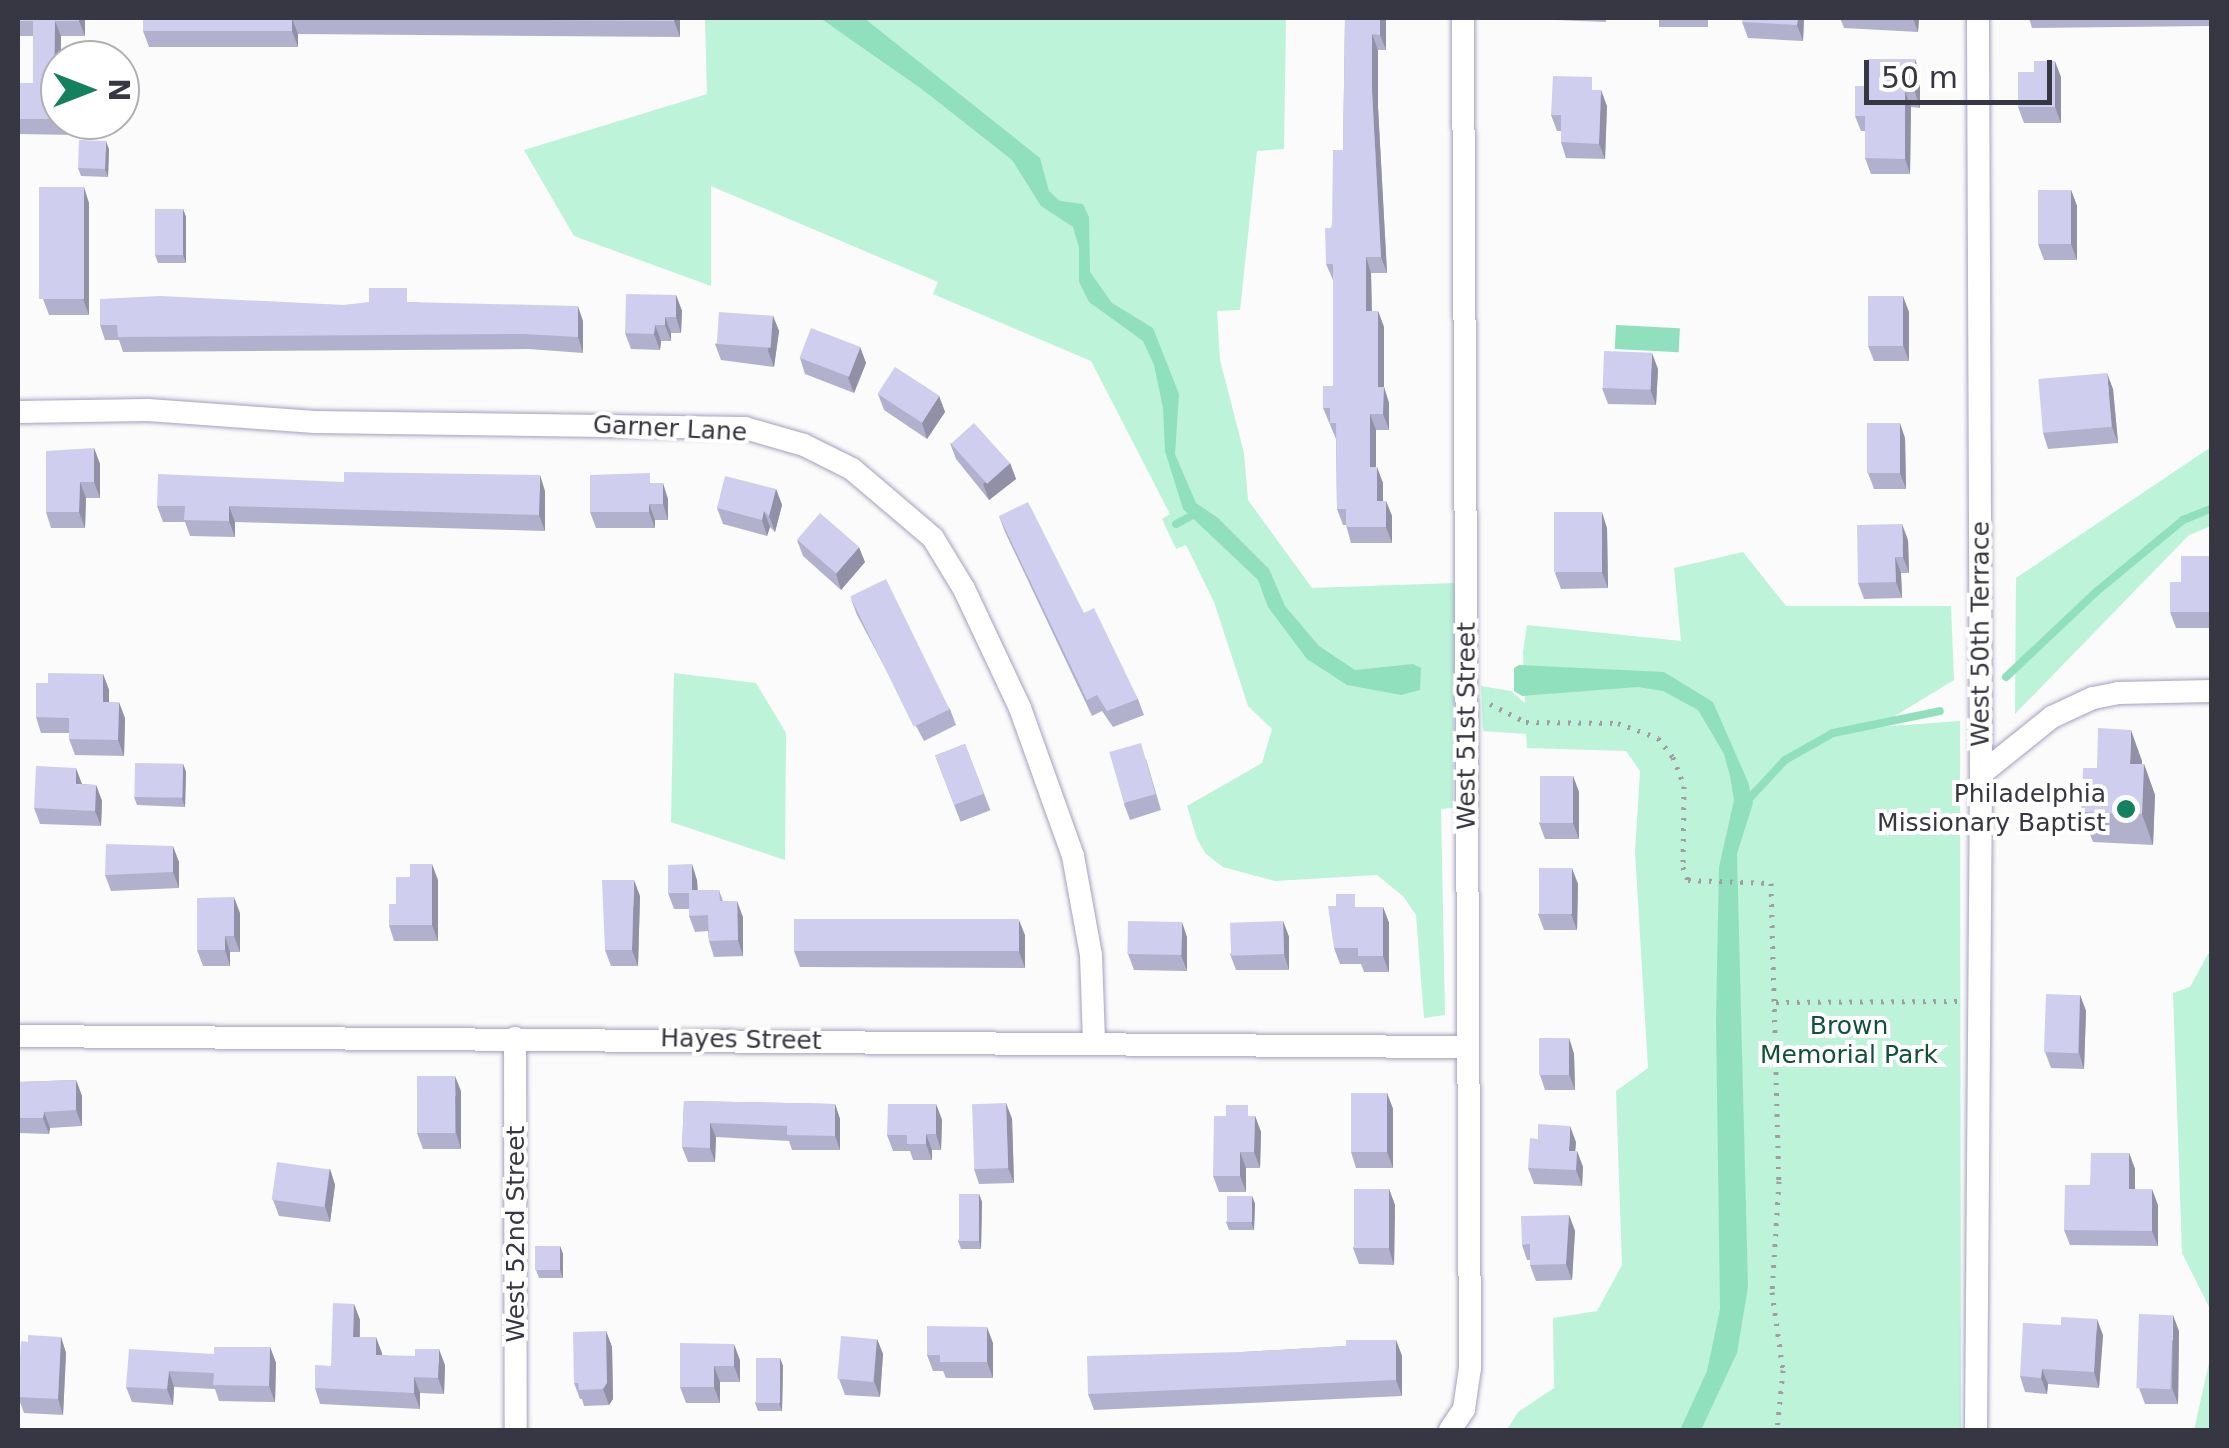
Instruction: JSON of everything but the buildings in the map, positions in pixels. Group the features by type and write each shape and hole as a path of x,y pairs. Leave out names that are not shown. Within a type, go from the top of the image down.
{"street":[{"name":"West 51st Street","path":"1450,1430 1464,1409 1470,1368 1465,1047 1468,695 1463,18"},
{"name":"West 50th Terrace","path":"1976,1430 1976,1001 1982,774 1978,18"},
{"name":"Garner Lane","path":"18,412 148,410 315,422 745,428 804,445 852,468 932,538 964,588 1020,708 1073,856 1091,955 1094,1044"},
{"path":"1982,774 2052,718 2093,698 2118,693 2212,691"},
{"name":"Hayes Street","path":"18,1036 1465,1047"},
{"name":"West 52nd Street","path":"515,1038 516,1430"}],"path":[{"path":"1468,695 1490,694 1490,707 1526,722 1618,723 1658,738 1673,757 1684,786 1685,875 1693,882 1772,883 1770,964 1776,1002 1779,1181 1772,1292 1783,1370 1777,1430"},
{"path":"1776,1002 1976,1001"}],"green space":[{"path":"705,18 1286,18 1284,149 1257,151 1240,310 1217,311 1220,360 1244,453 1248,500 1312,588 1455,583 1453,808 1441,809 1445,1015 1424,1018 1416,915 1404,897 1377,875 1275,881 1223,867 1206,854 1197,839 1187,806 1262,763 1272,729 1248,706 1214,602 1186,545 1176,549 1162,519 1170,514 1091,361 933,294 938,282 711,186 711,286 574,236 524,150 707,94"},
{"path":"2211,447 2211,526 2189,535 2015,714 2016,578"},
{"name":"Brown Memorial Park","path":"1743,552 1786,606 1951,606 1954,680 1877,727 1960,721 1961,1430 1507,1430 1518,1412 1554,1388 1553,1318 1597,1311 1622,1265 1616,1091 1648,1068 1635,852 1640,771 1626,751 1527,748 1526,734 1483,731 1481,686 1511,691 1525,703 1523,652 1527,625 1681,641 1674,568"},
{"path":"674,673 756,683 786,733 785,860 671,822"},
{"path":"2208,954 2211,1311 2182,1253 2173,993 2190,987"},
{"path":"2211,1354 2211,1430 2194,1430"}],"shaded area":[{"path":"820,18 864,18 1040,158 1049,191 1060,201 1083,204 1089,217 1090,272 1112,303 1153,328 1179,394 1175,454 1196,503 1218,518 1269,569 1285,606 1319,646 1355,670 1413,664 1421,668 1420,690 1401,695 1347,685 1307,659 1268,607 1258,580 1183,509 1165,451 1163,408 1154,365 1143,341 1089,302 1079,282 1079,248 1073,227 1041,206 1012,160 923,90"},
{"path":"1616,325 1680,328 1679,352 1615,349"},
{"path":"1519,665 1664,672 1713,702 1748,782 1753,803 1737,854 1748,1287 1737,1353 1701,1430 1680,1430 1707,1371 1720,1309 1716,1021 1719,867 1734,800 1730,776 1724,754 1698,710 1663,691 1638,687 1522,696 1514,691 1514,668"}],"waterway":[{"path":"2006,677 2096,592 2183,520 2212,508"},
{"path":"1176,524 1197,513"},
{"path":"1747,801 1785,760 1833,733 1940,711"}],"place":[{"name":"Philadelphia Missionary Baptist","path":"2126,809"}]}
